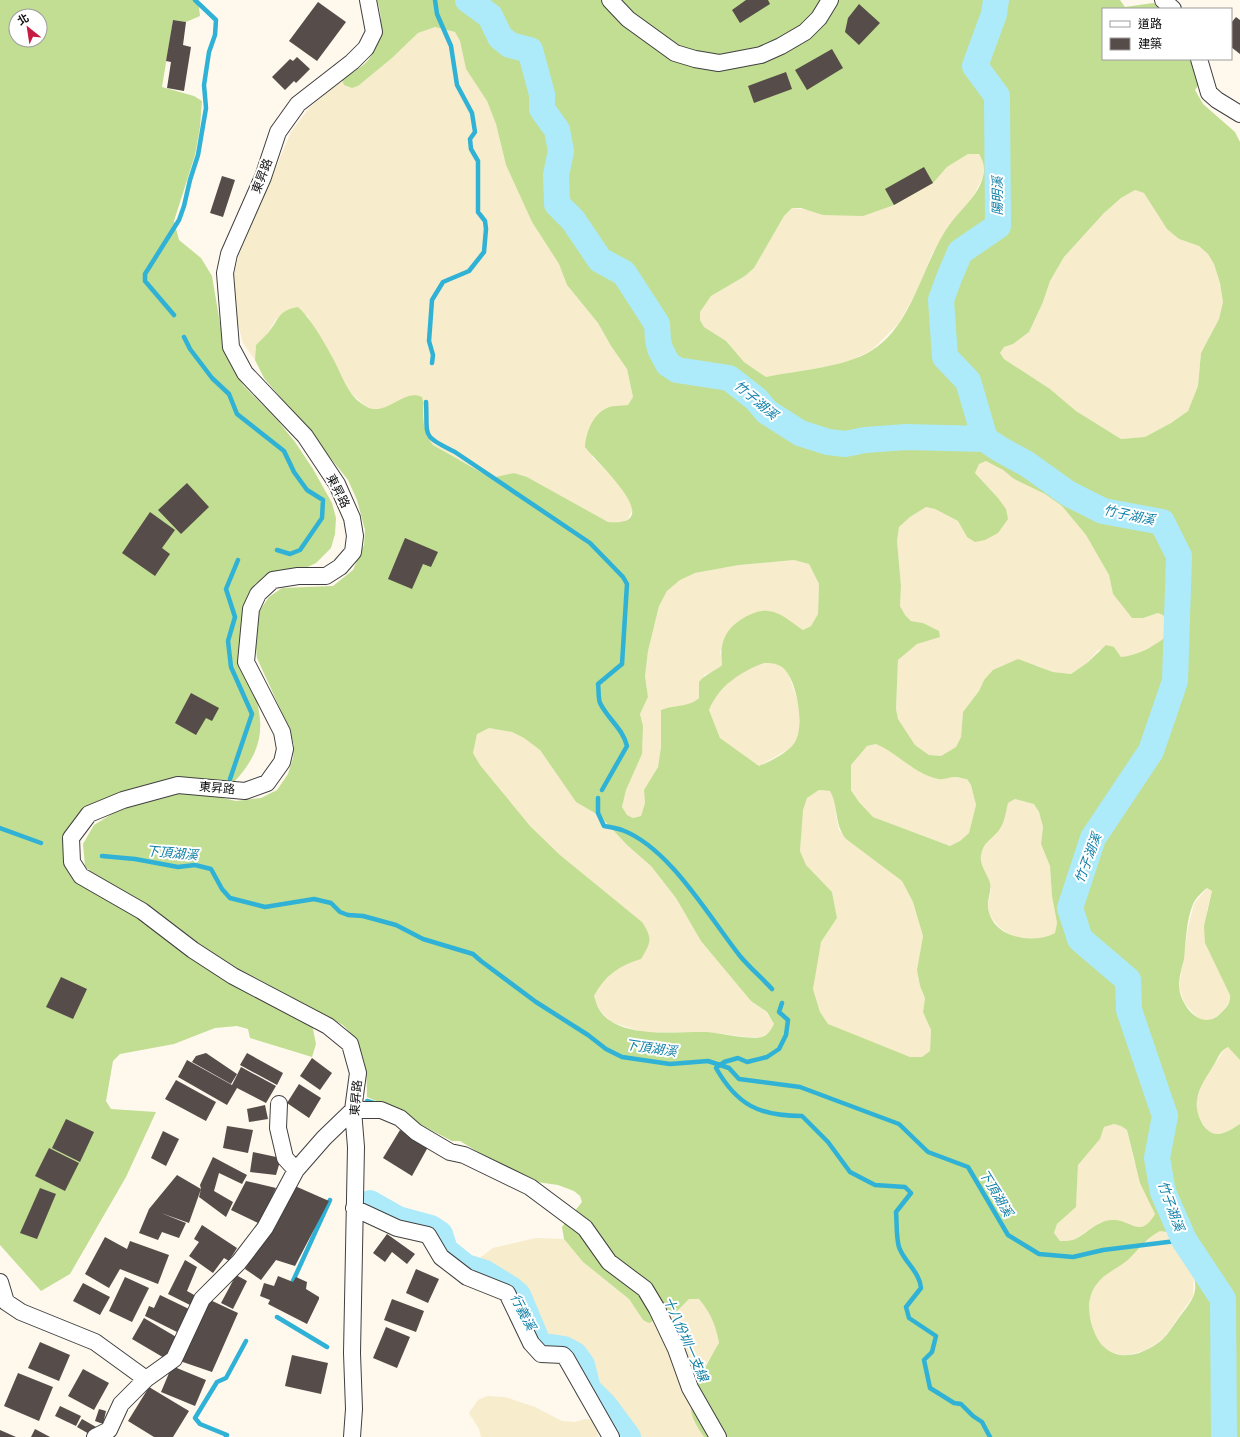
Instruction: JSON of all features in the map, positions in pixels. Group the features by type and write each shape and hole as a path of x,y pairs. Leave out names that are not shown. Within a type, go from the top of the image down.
{"street":[{"name":"東昇路","path":"352,1437 356,1147 353,1110 358,1073 350,1044 328,1026 233,976 193,950 142,911 81,876 72,862 71,838 89,814 123,800 178,785 245,791 267,783 282,762 285,748 282,732 246,662 251,609 258,594 274,580 298,576 326,576 340,567 353,552 355,536 352,518 337,484 305,436 245,373 231,347 225,273 230,254 263,177 278,132 298,104 352,62 366,48 374,32 368,0"},
{"path":"610,0 628,19 675,53 695,59 719,63 761,55 806,32 819,18 830,0"},
{"path":"1163,0 1173,8"},
{"path":"1199,60 1209,93 1217,100 1240,114"},
{"path":"279,1104 278,1128 285,1158 296,1170"},
{"path":"95,1437 109,1430 121,1404 146,1379 174,1359 202,1299 239,1262 265,1228 296,1170 324,1138 353,1110 382,1110 400,1118 416,1132 450,1152 464,1156 530,1187 585,1228 609,1262 645,1289 657,1309 676,1349 690,1388 718,1437"},
{"path":"354,1208 397,1228 428,1235 441,1257 467,1276 507,1293 530,1343 541,1354 563,1355 566,1358 611,1437"},
{"path":"0,1282 6,1302 21,1312 95,1342 146,1379"}],"shaded area":[{"path":"435,27 455,32 460,41 466,69 487,101 496,124 506,165 532,222 559,264 567,285 598,323 611,346 627,369 633,397 628,405 606,408 592,457 610,474 629,498 633,509 627,520 620,523 608,522 527,477 514,473 491,478 433,445 427,438 423,416 386,408 374,410 365,406 346,388 307,315 276,319 268,333 256,345 255,360 243,343 236,317 233,278 239,254 291,132 310,107 342,80 344,85 352,88 358,86 392,58 418,33"},
{"path":"968,154 979,154 984,162 983,177 971,200 950,224 932,254 918,289 899,323 872,350 844,364 766,377 744,362 726,341 704,327 700,320 700,312 711,296 745,276 754,268 784,216 792,208 809,210 933,183 947,167"},
{"path":"1135,190 1144,193 1179,239 1199,246 1208,254 1214,264 1220,283 1223,302 1219,319 1201,353 1198,386 1188,411 1171,423 1145,437 1121,439 1076,411 1050,389 1004,359 1000,353 1004,347 1013,344 1029,332 1043,302 1050,281 1064,257 1104,213 1121,198"},
{"path":"986,461 1003,470 1014,479 1045,494 1062,506 1086,535 1109,575 1113,594 1132,618 1143,618 1158,613 1164,615 1169,624 1170,634 1155,645 1133,656 1121,657 1114,647 1098,650 1087,663 1071,674 1053,672 1036,665 984,680 979,691 963,712 961,737 956,747 941,756 929,755 915,745 898,719 896,709 898,660 917,644 940,636 923,623 911,621 905,615 900,606 901,586 897,541 899,527 910,517 926,507 935,509 958,521 967,537 998,498 975,473 979,464"},
{"path":"794,560 809,564 819,584 818,614 811,626 803,630 796,626 720,651 722,665 715,671 704,675 699,698 695,703 661,710 661,747 658,767 644,790 645,803 641,816 633,818 627,815 622,807 626,790 642,754 643,726 640,714 648,697 645,676 648,651 659,606 667,591 680,580 695,573 739,565"},
{"path":"764,663 774,663 781,666 788,673 799,705 799,731 796,741 789,749 759,766 720,738 709,710 714,698 734,678 750,668"},
{"path":"489,728 512,732 524,738 540,750 576,802 600,816 627,845 651,866 676,898 702,941 751,1001 766,1012 774,1024 771,1031 762,1037 748,1037 706,1032 642,1032 612,1022 599,1010 594,996 599,985 615,970 628,962 641,959 642,922 560,855 511,805 505,795 480,765 473,753 477,733"},
{"path":"876,744 886,748 926,775 940,779 954,777 967,779 971,785 976,805 969,833 960,841 950,846 873,817 859,802 851,789 850,777 851,765 859,754 867,746"},
{"path":"819,790 830,791 834,797 837,807 836,816 839,830 846,839 902,881 913,902 923,936 917,970 920,986 925,998 923,1012 931,1030 930,1052 922,1057 910,1057 848,1033 828,1024 820,1012 813,989 817,958 821,942 837,918 832,892 806,865 800,851 802,810 807,798"},
{"path":"1015,799 1035,804 1043,827 1041,844 1050,866 1052,896 1057,923 1055,933 1047,937 1036,939 1013,937 999,927 990,916 988,906 991,889 981,866 981,852 988,841 1001,827 1008,803"},
{"path":"1207,888 1212,891 1207,910 1205,943 1231,995 1231,1000 1219,1015 1205,1021 1199,1019 1185,1004 1179,987 1188,928 1194,904"},
{"path":"1226,1047 1230,1048 1240,1060 1240,1124 1225,1133 1216,1134 1208,1131 1201,1121 1197,1112 1197,1099 1203,1082"},
{"path":"1114,1124 1127,1130 1134,1161 1155,1214 1150,1223 1143,1227 1133,1227 1123,1222 1101,1222 1072,1241 1060,1241 1054,1233 1057,1224 1076,1207 1078,1165 1100,1139 1104,1127"},
{"path":"1160,1230 1166,1232 1194,1276 1193,1296 1164,1338 1146,1350 1126,1356 1107,1351 1095,1336 1089,1313 1090,1294 1096,1283 1110,1271 1128,1260"},
{"path":"536,1238 564,1239 583,1262 629,1299 643,1320 655,1322 670,1313 675,1313 689,1299 699,1299 707,1308 716,1326 719,1344 706,1364 693,1400 694,1422 704,1437 634,1437 618,1413 594,1386 587,1362 582,1355 574,1347 540,1337 526,1300 519,1288 480,1265 481,1257 493,1248"},
{"path":"487,1396 505,1397 535,1407 562,1421 575,1422 585,1419 594,1420 597,1426 598,1437 481,1437 479,1429 469,1413 478,1400"}],"green space":[{"path":"0,0 198,0 200,16 186,22 173,20 162,87 194,96 202,101 200,127 195,155 174,221 179,240 201,258 212,276 224,347 231,365 243,385 278,421 295,442 313,469 332,503 336,518 335,534 331,548 316,563 301,570 270,575 255,584 249,595 252,687 257,701 260,726 259,738 251,760 234,782 100,804 66,857 129,910 312,1024 316,1044 312,1057 250,1038 248,1029 237,1026 215,1028 174,1044 120,1054 113,1061 106,1101 111,1109 156,1112 126,1177 70,1274 41,1291 0,1245"},
{"path":"377,0 1120,0 1125,7 1153,3 1162,8 1102,8 1102,60 1194,60 1200,83 1195,90 1203,104 1235,132 1240,142 1240,1060 1228,1047 1222,1052 1202,1085 1197,1100 1197,1110 1204,1126 1212,1133 1223,1133 1240,1124 1240,1437 704,1437 693,1417 691,1409 692,1402 701,1376 719,1343 707,1309 699,1299 689,1299 675,1313 670,1313 649,1323 643,1320 629,1299 583,1262 564,1239 562,1227 582,1202 580,1196 574,1191 558,1185 537,1182 488,1158 460,1141 452,1141 406,1117 395,1109 367,1097 363,1058 356,1041 343,1025 220,960 93,874 85,866 83,844 94,825 133,801 172,793 191,791 236,801 261,798 277,790 288,774 293,758 294,745 288,726 257,658 254,627 258,613 269,597 282,588 333,586 353,570 364,545 365,530 357,500 348,480 264,378 255,360 256,345 268,333 286,310 298,307 307,317 335,362 349,390 354,397 367,407 374,409 381,408 408,396 415,395 422,397 425,430 433,445 491,478 514,473 527,477 608,522 625,521 632,514 631,504 624,492 585,447 590,425 600,412 613,406 628,405 633,397 627,369 611,346 598,323 567,285 559,264 532,222 506,165 496,124 487,101 466,69 460,41 455,32 435,27 418,33 392,58 358,86 352,88 344,85 342,80 360,68 369,59 377,45 381,15","holes":["968,154 979,154 984,165 981,184 940,239 908,309 898,326 886,340 871,351 860,357 834,365 766,377 744,362 726,341 704,327 700,320 700,312 711,296 745,276 754,268 784,216 792,208 801,208 823,215 863,216 894,205 933,183 947,167","1135,190 1144,193 1167,229 1179,239 1199,246 1208,254 1214,264 1220,283 1223,302 1219,319 1201,353 1198,386 1188,411 1171,423 1145,437 1121,439 1076,411 1050,389 1004,359 1000,353 1004,347 1013,344 1029,332 1043,302 1050,281 1064,257 1104,213 1121,198","986,461 1003,470 1014,479 1045,494 1062,506 1086,535 1109,575 1113,594 1132,618 1143,618 1158,613 1163,615 1169,624 1170,634 1147,649 1128,656 1121,657 1114,647 1106,645 1087,663 1071,674 1053,672 1018,659 993,670 984,680 979,691 963,712 961,737 956,747 941,756 929,755 915,745 898,719 896,709 898,660 917,644 940,637 939,631 923,623 911,621 905,615 900,606 901,586 897,541 899,527 910,517 926,507 935,509 958,521 967,537 975,542 985,540 998,533 1008,519 1006,509 975,473 979,464","794,560 809,564 819,584 818,614 811,626 803,630 777,613 766,611 749,615 741,619 730,629 723,641 721,656 722,665 699,682 699,698 691,703 661,710 661,747 658,767 644,790 645,803 641,816 633,818 627,815 622,807 626,790 642,754 643,726 640,714 648,697 645,676 648,651 659,606 667,591 680,580 695,573 739,565","764,663 782,667 792,681 798,703 799,725 798,735 795,742 784,753 759,766 720,738 709,710 713,701 724,687 739,675","489,728 512,732 524,738 540,750 576,802 600,816 627,845 651,866 676,898 701,941 751,1001 767,1012 774,1024 769,1032 766,1035 757,1038 707,1032 650,1032 621,1026 609,1020 600,1011 594,996 598,989 613,972 626,964 641,959 649,944 649,937 646,928 642,922 560,855 530,826 480,765 473,753 477,734","876,744 892,753 914,769 930,777 941,779 955,777 967,779 971,785 976,805 969,833 960,841 950,846 873,817 859,802 851,790 851,765 867,746","819,790 830,791 835,803 838,821 842,833 846,839 902,881 913,902 923,936 917,970 920,986 925,998 923,1012 931,1030 930,1051 922,1057 910,1057 828,1024 820,1012 813,989 821,942 837,918 832,892 806,865 800,851 803,810 807,798","1015,799 1034,804 1039,812 1043,827 1041,844 1050,866 1052,896 1057,923 1055,933 1046,937 1025,938 1014,936 997,926 991,918 988,907 990,883 982,866 981,855 983,847 1001,827 1008,803","1207,888 1212,891 1204,926 1205,943 1230,995 1230,1000 1225,1009 1214,1018 1207,1020 1200,1019 1188,1009 1180,994 1179,986 1189,917 1197,897","1114,1124 1127,1130 1140,1183 1155,1214 1150,1222 1145,1226 1140,1227 1125,1222 1112,1220 1101,1222 1078,1238 1068,1241 1060,1241 1054,1233 1057,1224 1076,1207 1078,1165 1100,1139 1104,1127","1160,1231 1167,1232 1183,1254 1195,1280 1193,1297 1168,1333 1163,1339 1152,1347 1130,1355 1120,1355 1111,1352 1102,1345 1091,1322 1089,1307 1091,1294 1099,1281 1129,1259"]}],"building":[{"path":"746,0 768,0 770,4 740,23 732,10"},
{"path":"318,2 346,22 317,61 289,41"},
{"path":"859,4 880,23 859,45 845,32 848,18"},
{"path":"1236,17 1240,20 1240,54 1232,48 1232,22"},
{"path":"173,20 186,22 183,45 191,47 184,91 167,88 171,62 166,61"},
{"path":"832,49 843,68 807,90 795,70"},
{"path":"297,57 310,69 296,83 294,81 285,90 272,77 290,59 293,61"},
{"path":"786,72 792,89 754,103 748,86"},
{"path":"924,167 933,183 894,205 885,189"},
{"path":"222,176 235,180 223,217 210,213"},
{"path":"187,483 209,507 181,534 158,510"},
{"path":"150,512 175,530 162,548 170,554 155,576 122,553"},
{"path":"405,538 438,552 431,567 423,564 412,589 388,579"},
{"path":"191,693 219,708 212,721 206,718 196,735 175,723"},
{"path":"61,977 87,989 73,1019 46,1007"},
{"path":"206,1053 237,1074 231,1084 192,1062 196,1056"},
{"path":"247,1053 283,1073 277,1085 240,1065"},
{"path":"312,1058 332,1073 320,1090 300,1076"},
{"path":"187,1060 232,1085 241,1067 276,1086 266,1103 237,1088 227,1105 178,1077"},
{"path":"176,1080 216,1102 206,1121 165,1099"},
{"path":"299,1084 321,1098 309,1118 287,1103"},
{"path":"265,1105 268,1119 249,1122 247,1109"},
{"path":"66,1119 94,1132 80,1162 52,1148"},
{"path":"227,1126 253,1130 248,1153 223,1148"},
{"path":"400,1130 428,1147 412,1176 383,1158"},
{"path":"163,1131 179,1139 166,1166 151,1158"},
{"path":"49,1148 79,1163 65,1191 35,1176"},
{"path":"253,1152 281,1158 276,1175 250,1172"},
{"path":"213,1157 247,1175 242,1184 219,1173 214,1191 233,1202 226,1217 199,1197 201,1189 200,1185"},
{"path":"177,1175 201,1189 189,1223 161,1213 186,1223 179,1238 162,1232 158,1240 139,1233 149,1209"},
{"path":"246,1181 276,1188 260,1224 231,1210"},
{"path":"295,1186 329,1201 295,1266 276,1260 261,1280 245,1269"},
{"path":"40,1188 56,1194 37,1239 20,1233"},
{"path":"202,1225 237,1248 229,1261 224,1258 213,1273 189,1256 199,1242 194,1239"},
{"path":"387,1234 415,1254 407,1264 392,1252 385,1262 373,1253"},
{"path":"105,1237 127,1249 130,1241 169,1255 158,1284 120,1269 109,1288 85,1274"},
{"path":"185,1260 197,1267 187,1291 196,1296 192,1306 168,1294"},
{"path":"416,1269 439,1279 428,1303 406,1293"},
{"path":"236,1275 247,1281 233,1309 221,1303"},
{"path":"278,1276 293,1282 296,1277 307,1282 306,1289 319,1297 307,1324 268,1304 270,1300 260,1296 264,1283 274,1286"},
{"path":"125,1277 149,1288 132,1322 109,1311"},
{"path":"83,1283 110,1297 100,1315 73,1301"},
{"path":"160,1295 189,1309 177,1332 145,1316 149,1306 154,1308"},
{"path":"208,1299 238,1313 212,1372 177,1360"},
{"path":"392,1299 424,1311 416,1332 384,1320"},
{"path":"144,1318 178,1338 166,1359 132,1339"},
{"path":"386,1327 410,1337 397,1368 373,1358"},
{"path":"40,1342 70,1355 59,1381 28,1368"},
{"path":"292,1355 328,1363 321,1394 285,1386"},
{"path":"172,1366 206,1380 195,1406 161,1392"},
{"path":"83,1369 109,1383 94,1410 68,1396"},
{"path":"18,1373 53,1387 39,1421 4,1406"},
{"path":"149,1387 189,1411 173,1437 154,1437 128,1421"},
{"path":"60,1406 81,1416 76,1426 55,1416"},
{"path":"99,1409 106,1411 103,1424 95,1421"},
{"path":"82,1419 96,1427 91,1435 77,1427"},
{"path":"35,1429 50,1437 31,1437"},
{"path":"0,1430 16,1437 0,1437"}],"waterway":[{"path":"174,315 145,281 145,274 179,220 198,155 206,108 204,85 209,52 215,35 216,20 195,0"},
{"path":"432,363 433,355 429,341 432,300 443,282 469,271 484,252 486,229 485,221 478,212 478,161 471,149 470,139 475,132 472,113 457,85 451,46 437,14 435,0"},
{"name":"竹子湖溪","path":"468,0 490,16 500,37 510,45 530,50 542,94 542,109 557,130 561,151 556,175 557,204 573,220 600,260 624,273 657,324 660,349 668,364 677,370 729,378 756,399 767,412 800,433 828,442 845,444 865,440 906,437 985,439 1027,464 1069,494 1103,511 1162,522 1179,556 1175,681 1151,751 1093,838 1070,908 1080,939 1128,980 1129,1010 1165,1116 1157,1158 1163,1192 1184,1240 1223,1299 1224,1437"},
{"name":"陽明溪","path":"985,439 968,381 945,357 941,300 960,252 998,226 997,96 975,66 994,14 996,0"},
{"path":"184,337 190,349 212,378 229,394 237,414 284,451 294,472 307,490 323,500 322,518 300,550 290,554 277,550"},
{"path":"426,402 427,429 431,438 455,452 590,543 623,577 627,584 622,664 598,684 600,703 619,729 627,746 602,790"},
{"path":"230,779 252,714 231,667 228,641 235,617 226,589 238,560"},
{"path":"598,798 598,813 604,826 622,830 640,839 672,867 702,904 740,956 772,989"},
{"name":"下頂湖溪","path":"0,828 41,843"},
{"name":"下頂湖溪","path":"102,856 135,859 178,867 195,865 211,869 222,889 230,898 265,907 314,899 331,903 340,912 348,915 363,916 396,925 423,939 473,954 536,1002 588,1035 606,1049 622,1057 670,1064 708,1061 729,1068 739,1079 800,1087 899,1124 928,1152 968,1167 1008,1235 1039,1254 1073,1257 1103,1250 1184,1240"},
{"path":"782,1003 779,1012 788,1020 786,1035 779,1049 767,1057 747,1062 738,1058 724,1062 716,1068 732,1091 751,1106 761,1111 773,1114 802,1116 828,1142 850,1172 875,1185 905,1187 911,1193 896,1212 897,1239 901,1252 918,1277 921,1288 906,1307 909,1318 936,1336 932,1352 924,1360 930,1388 954,1403 961,1404 973,1416 982,1422 990,1437"},
{"name":"十八份圳一支線","path":"367,1101 377,1104"},
{"path":"293,1281 330,1200"},
{"name":"行義溪","path":"370,1203 398,1219 431,1228 440,1234 445,1250 466,1267 485,1273 518,1295 539,1345 564,1349 575,1355 582,1365 588,1389 605,1406 628,1437"},
{"path":"277,1317 327,1347"},
{"path":"226,1437 227,1435 200,1424 195,1418 217,1382 226,1378 246,1341"}]}
